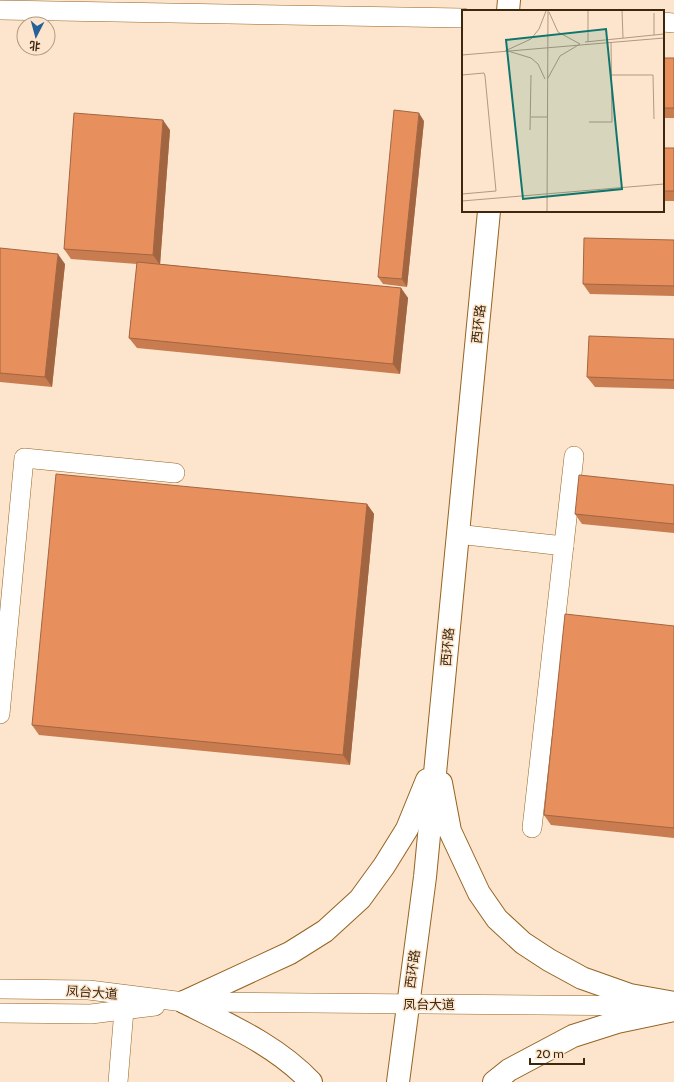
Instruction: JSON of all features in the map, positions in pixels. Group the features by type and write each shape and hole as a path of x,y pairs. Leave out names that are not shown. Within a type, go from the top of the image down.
{"main road":[{"path":"508,10 509,0"},
{"name":"西环路","path":"398,1082 425,877 489,212"},
{"path":"184,1002 290,953 325,931 360,899 384,866 407,829 436,758"},
{"path":"436,758 450,831 479,893 497,919 522,943 582,978 630,995 674,1005"},
{"path":"184,1002 265,1044 284,1057 311,1082"},
{"path":"494,1082 509,1070 573,1036 617,1022 674,1010"}],"street":[{"path":"0,10 462,18"},
{"path":"532,828 574,456"},
{"path":"0,714 24,458 175,473"},
{"path":"458,534 564,546"},
{"name":"凤台大道","path":"0,989 89,990 184,1002 674,1005"},
{"name":"凤台大道","path":"0,1013 91,1014 184,1002"},
{"path":"118,1082 124,1010"}],"building":[{"path":"664,58 674,58 674,108 664,108"},
{"path":"394,110 419,113 402,279 378,277"},
{"path":"74,113 163,120 153,255 64,249"},
{"path":"664,148 674,148 674,191 664,191"},
{"path":"584,238 674,240 674,286 583,284"},
{"path":"0,248 58,254 45,377 0,373"},
{"path":"137,262 401,288 393,364 129,338"},
{"path":"589,336 674,339 674,380 587,377"},
{"path":"56,474 367,504 343,755 32,725"},
{"path":"579,475 674,485 674,524 575,514"},
{"path":"565,614 674,626 674,828 544,815"}]}
